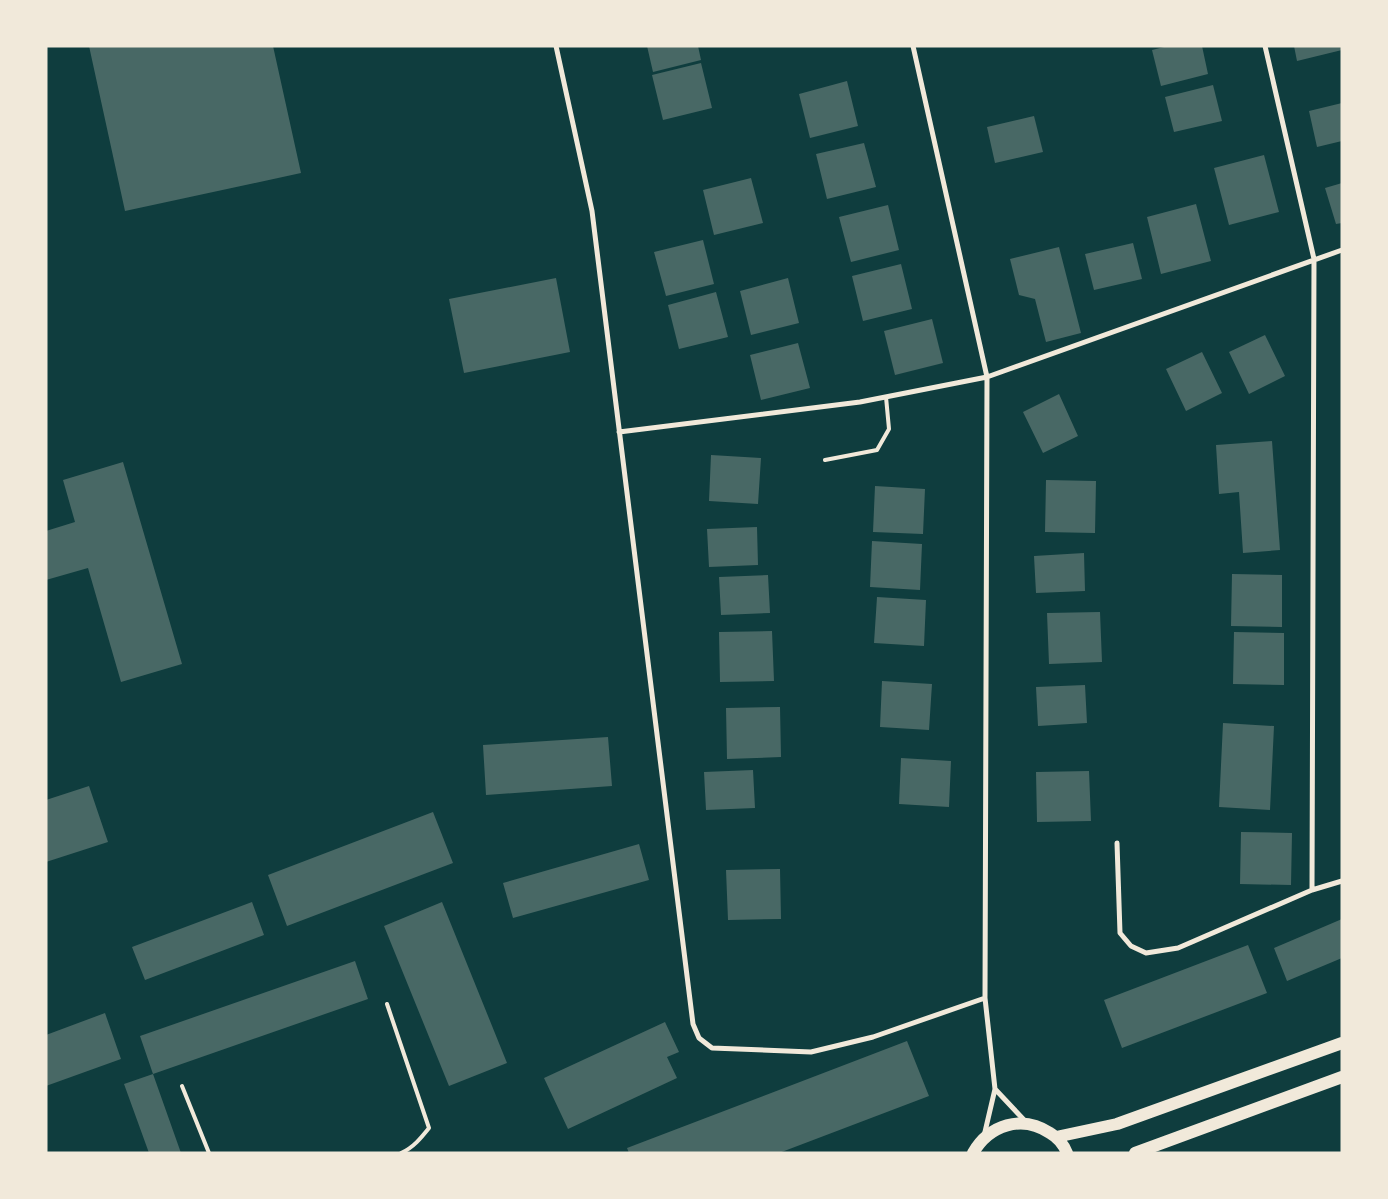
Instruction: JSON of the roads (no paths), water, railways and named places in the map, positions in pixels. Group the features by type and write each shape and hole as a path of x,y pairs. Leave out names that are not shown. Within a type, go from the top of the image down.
{"main road":[{"path":"1056,1136 1117,1124 1342,1043"},
{"path":"1135,1153 1342,1078"},
{"path":"973,1153 983,1138 996,1129 1011,1124 1028,1123 1043,1128 1056,1136 1067,1153"}],"street":[{"path":"556,46 592,211 693,1024 699,1038 712,1048 811,1052 873,1037 985,998"},
{"path":"913,46 987,377 985,998 995,1090 983,1138"},
{"path":"1265,46 1314,259 1312,890"},
{"path":"620,432 860,402 987,377 1342,250"},
{"path":"1117,843 1120,933 1131,946 1146,953 1178,948 1312,890 1342,881"},
{"path":"995,1090 1028,1123"}],"lane":[{"path":"826,460 878,450 889,429 886,397"},
{"path":"388,1004 428,1128 420,1140 401,1153"},
{"path":"182,1086 209,1153"}]}
